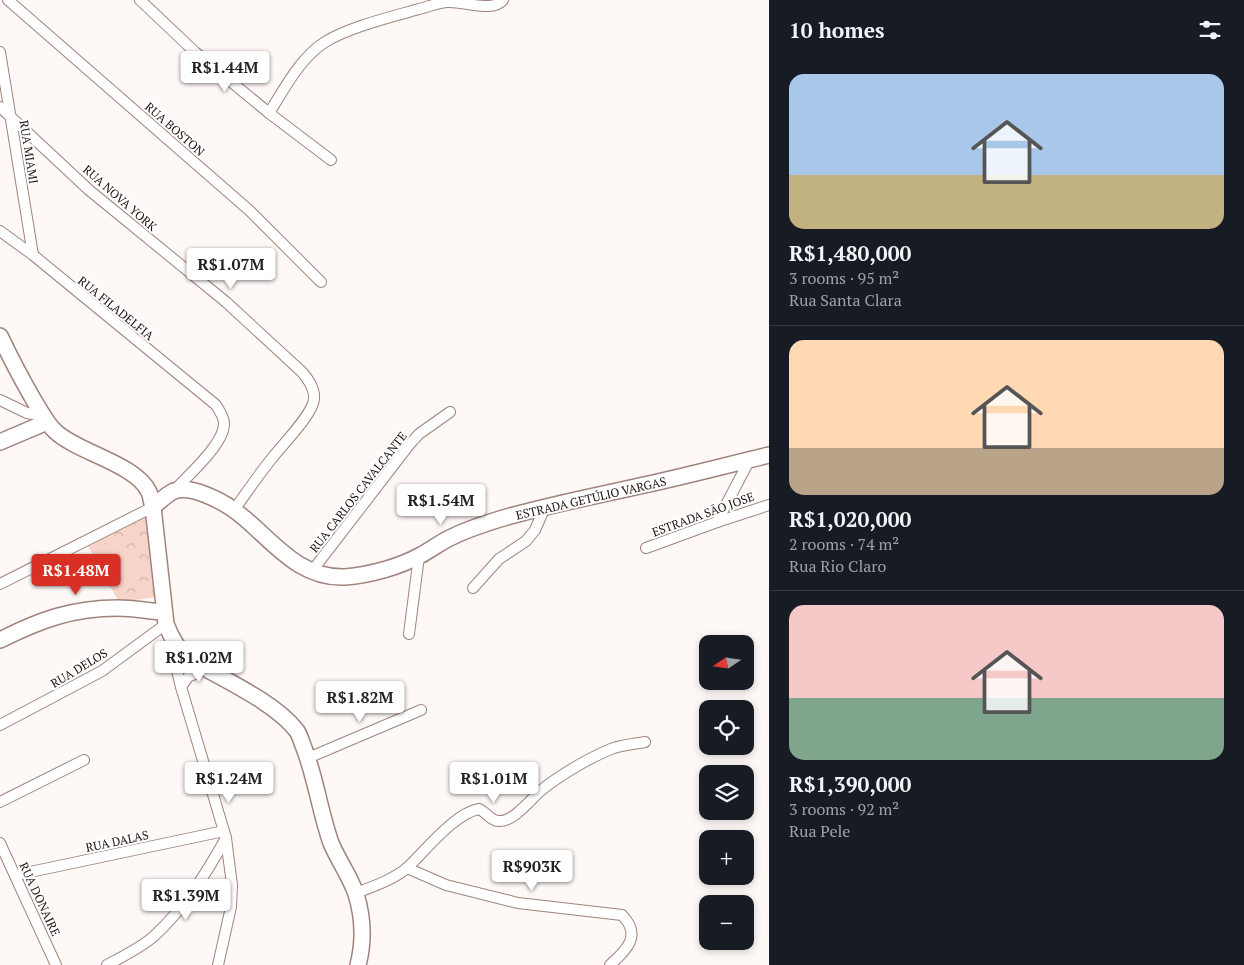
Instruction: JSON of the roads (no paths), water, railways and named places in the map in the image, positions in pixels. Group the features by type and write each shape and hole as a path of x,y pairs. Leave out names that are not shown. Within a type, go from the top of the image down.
{"main road":[{"path":"0,336 20,377 45,419 56,433 123,469 142,482 149,492 153,507 165,618 175,643 187,658 261,700 282,715 298,732 308,758 322,815 332,845 356,893 362,934 362,949 358,965"},
{"path":"0,442 45,419"},
{"name":"ESTRADA GETÚLIO VARGAS","path":"173,492 193,490 205,495 234,510 274,547 292,560 312,571 344,577 394,566 419,556 476,526 545,507 769,455"},
{"path":"153,507 173,492"},
{"path":"0,640 65,613 118,608 165,618"}],"street":[{"name":"RUA BOSTON","path":"8,0 250,211 321,282"},
{"path":"140,0 195,52 269,113 331,160"},
{"path":"269,113 304,60 326,41 385,18 435,5 448,2 492,6 500,4 503,0"},
{"name":"RUA MIAMI","path":"0,52 33,256"},
{"name":"RUA NOVA YORK","path":"0,107 89,190 226,302 310,381 315,401 306,418 272,458 234,510"},
{"name":"RUA FILADELFIA","path":"0,231 216,405 225,420 224,431 218,443 173,492"},
{"path":"0,400 45,419"},
{"name":"RUA CARLOS CAVALCANTE","path":"312,571 409,445 419,434 450,412"},
{"path":"717,522 749,461"},
{"name":"ESTRADA SĀO JOSE","path":"646,548 769,505"},
{"path":"0,584 153,507"},
{"path":"473,588 500,559 526,541 535,530 545,507"},
{"path":"409,634 419,556"},
{"name":"RUA DELOS","path":"0,725 102,671 165,618"},
{"path":"175,643 175,662 181,687 225,834 232,885 231,907 218,965"},
{"path":"181,687 188,677 205,669"},
{"path":"308,758 422,710"},
{"path":"356,893 377,885 407,868 434,838 471,811 479,809 493,820 499,822 505,820 528,804 543,788 582,764 612,749 645,742"},
{"path":"0,802 84,760"},
{"path":"107,965 152,938 177,913 205,875 225,834"},
{"name":"RUA DALAS","path":"16,875 225,834"},
{"name":"RUA DONAIRE","path":"0,843 56,965"},
{"path":"407,868 446,885 518,903 622,915 629,922 632,931 629,944 610,965"}]}
